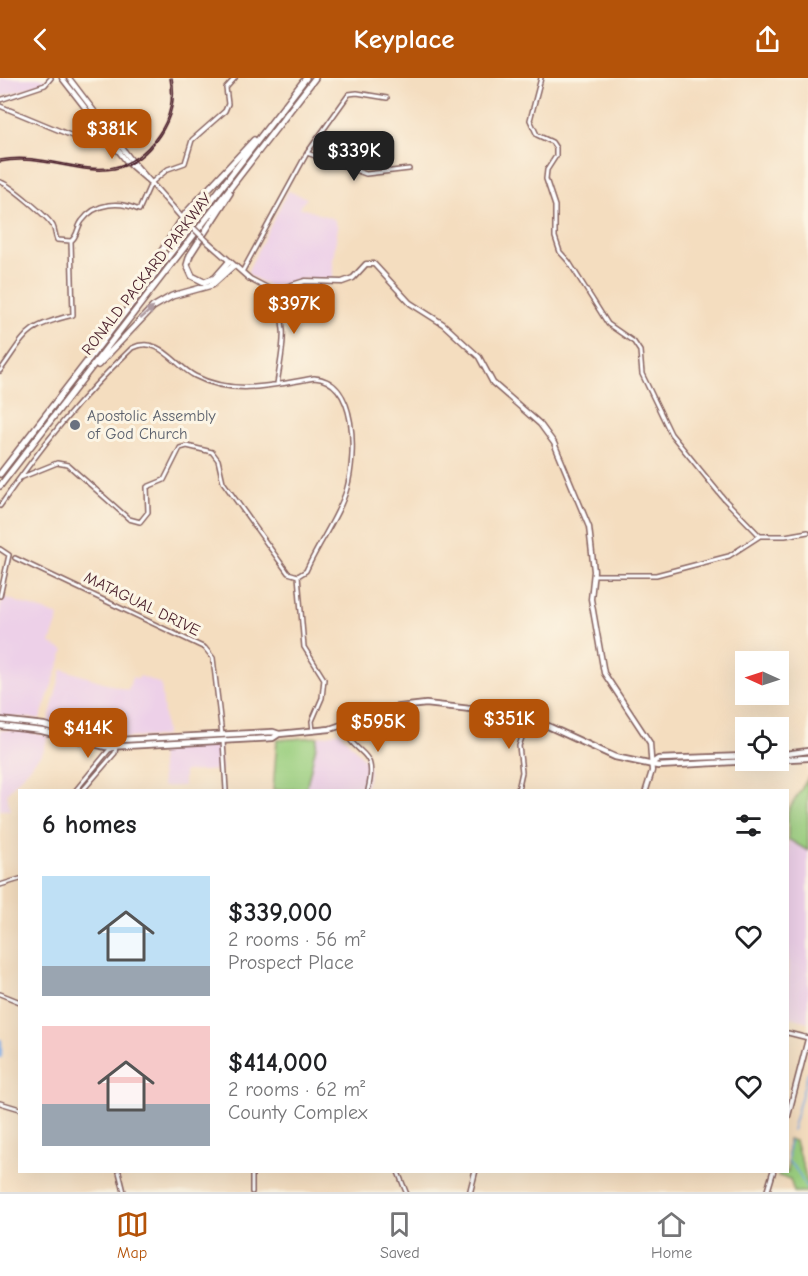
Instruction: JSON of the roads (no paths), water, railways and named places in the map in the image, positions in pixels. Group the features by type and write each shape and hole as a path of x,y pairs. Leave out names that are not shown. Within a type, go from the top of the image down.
{"highway":[{"name":"RONALD PACKARD PARKWAY","path":"0,474 306,78"},
{"name":"RONALD PACKARD PARKWAY","path":"0,488 315,78"},
{"path":"104,339 184,220 270,125"},
{"path":"231,264 215,278 204,282 192,276 187,265 190,255 251,161"},
{"path":"78,385 153,307 172,296 217,282 231,264"}],"main road":[{"path":"62,78 128,163 152,183"},
{"path":"69,78 184,220 231,264 273,291 305,281 342,282 353,278 366,264 371,263 410,303 443,324 479,357 495,385 550,435 585,515 590,535 594,575 591,599 604,673 645,733 652,752 646,789"},
{"path":"0,726 42,731 115,745 222,738 273,738 279,734 313,732 343,725 392,708 426,704 529,717 615,757 658,766 735,759"},
{"path":"0,720 44,725 115,745"},
{"path":"789,754 808,751"},
{"path":"789,758 808,758"},
{"path":"789,1112 808,1039"},
{"path":"470,1192 475,1173"},
{"path":"767,1192 773,1173"}],"street":[{"path":"0,100 45,85 51,78"},
{"path":"0,371 30,329 44,322 73,315 71,241 80,223 101,207 124,204 139,210 152,183 168,169 187,160 192,140 227,108 226,88 235,78"},
{"path":"541,78 530,121 537,135 552,142 556,148 556,156 548,168 546,180 555,206 557,247 608,324 633,342 640,351 642,374 671,434 724,499 760,536"},
{"path":"242,272 306,153 349,94 357,93 387,98"},
{"path":"0,106 82,140 102,128"},
{"path":"306,153 366,174 409,169"},
{"path":"0,182 8,184 41,213 52,225 57,240 71,241"},
{"path":"273,291 283,316 285,331 277,384"},
{"path":"0,506 20,478 78,402 132,348 142,344 158,347 198,377 241,388 324,378 334,384 345,403 351,431 347,489 306,571 298,576 288,573 223,482 218,460 212,452 187,446 180,448 164,480 147,487 148,513 140,522 129,519 68,465 57,463 20,478"},
{"path":"594,575 656,575 729,556 760,536 784,536 808,532"},
{"path":"0,549 9,555 0,596"},
{"name":"MATAGUAL DRIVE","path":"15,558 206,648 213,658 226,789"},
{"path":"298,576 304,647 324,679 322,698 312,721 313,732"},
{"path":"518,789 522,772 519,744 529,717"},
{"path":"343,725 351,743 367,755 371,763 372,772 368,789"},
{"path":"77,789 115,745"},
{"path":"84,789 116,753 115,745"},
{"path":"0,885 18,880"},
{"path":"0,994 18,1001"},
{"path":"789,1033 808,1039"},
{"path":"0,1103 18,1108"},
{"path":"119,1173 124,1192"},
{"path":"252,1173 252,1192"},
{"path":"398,1173 406,1192"}],"waterway":[{"path":"0,1041 0,1056"},
{"path":"792,1130 808,1072"},
{"path":"789,1162 808,1191"}],"tram line":[{"path":"0,162 22,160 105,170 124,166 143,155 164,128 173,101 172,78"}],"railway":[{"path":"0,160 22,158 104,168 123,165 141,154 166,122 172,93 170,78"}],"place":[{"name":"Apostolic Assembly of God Church","path":"75,425"}]}
